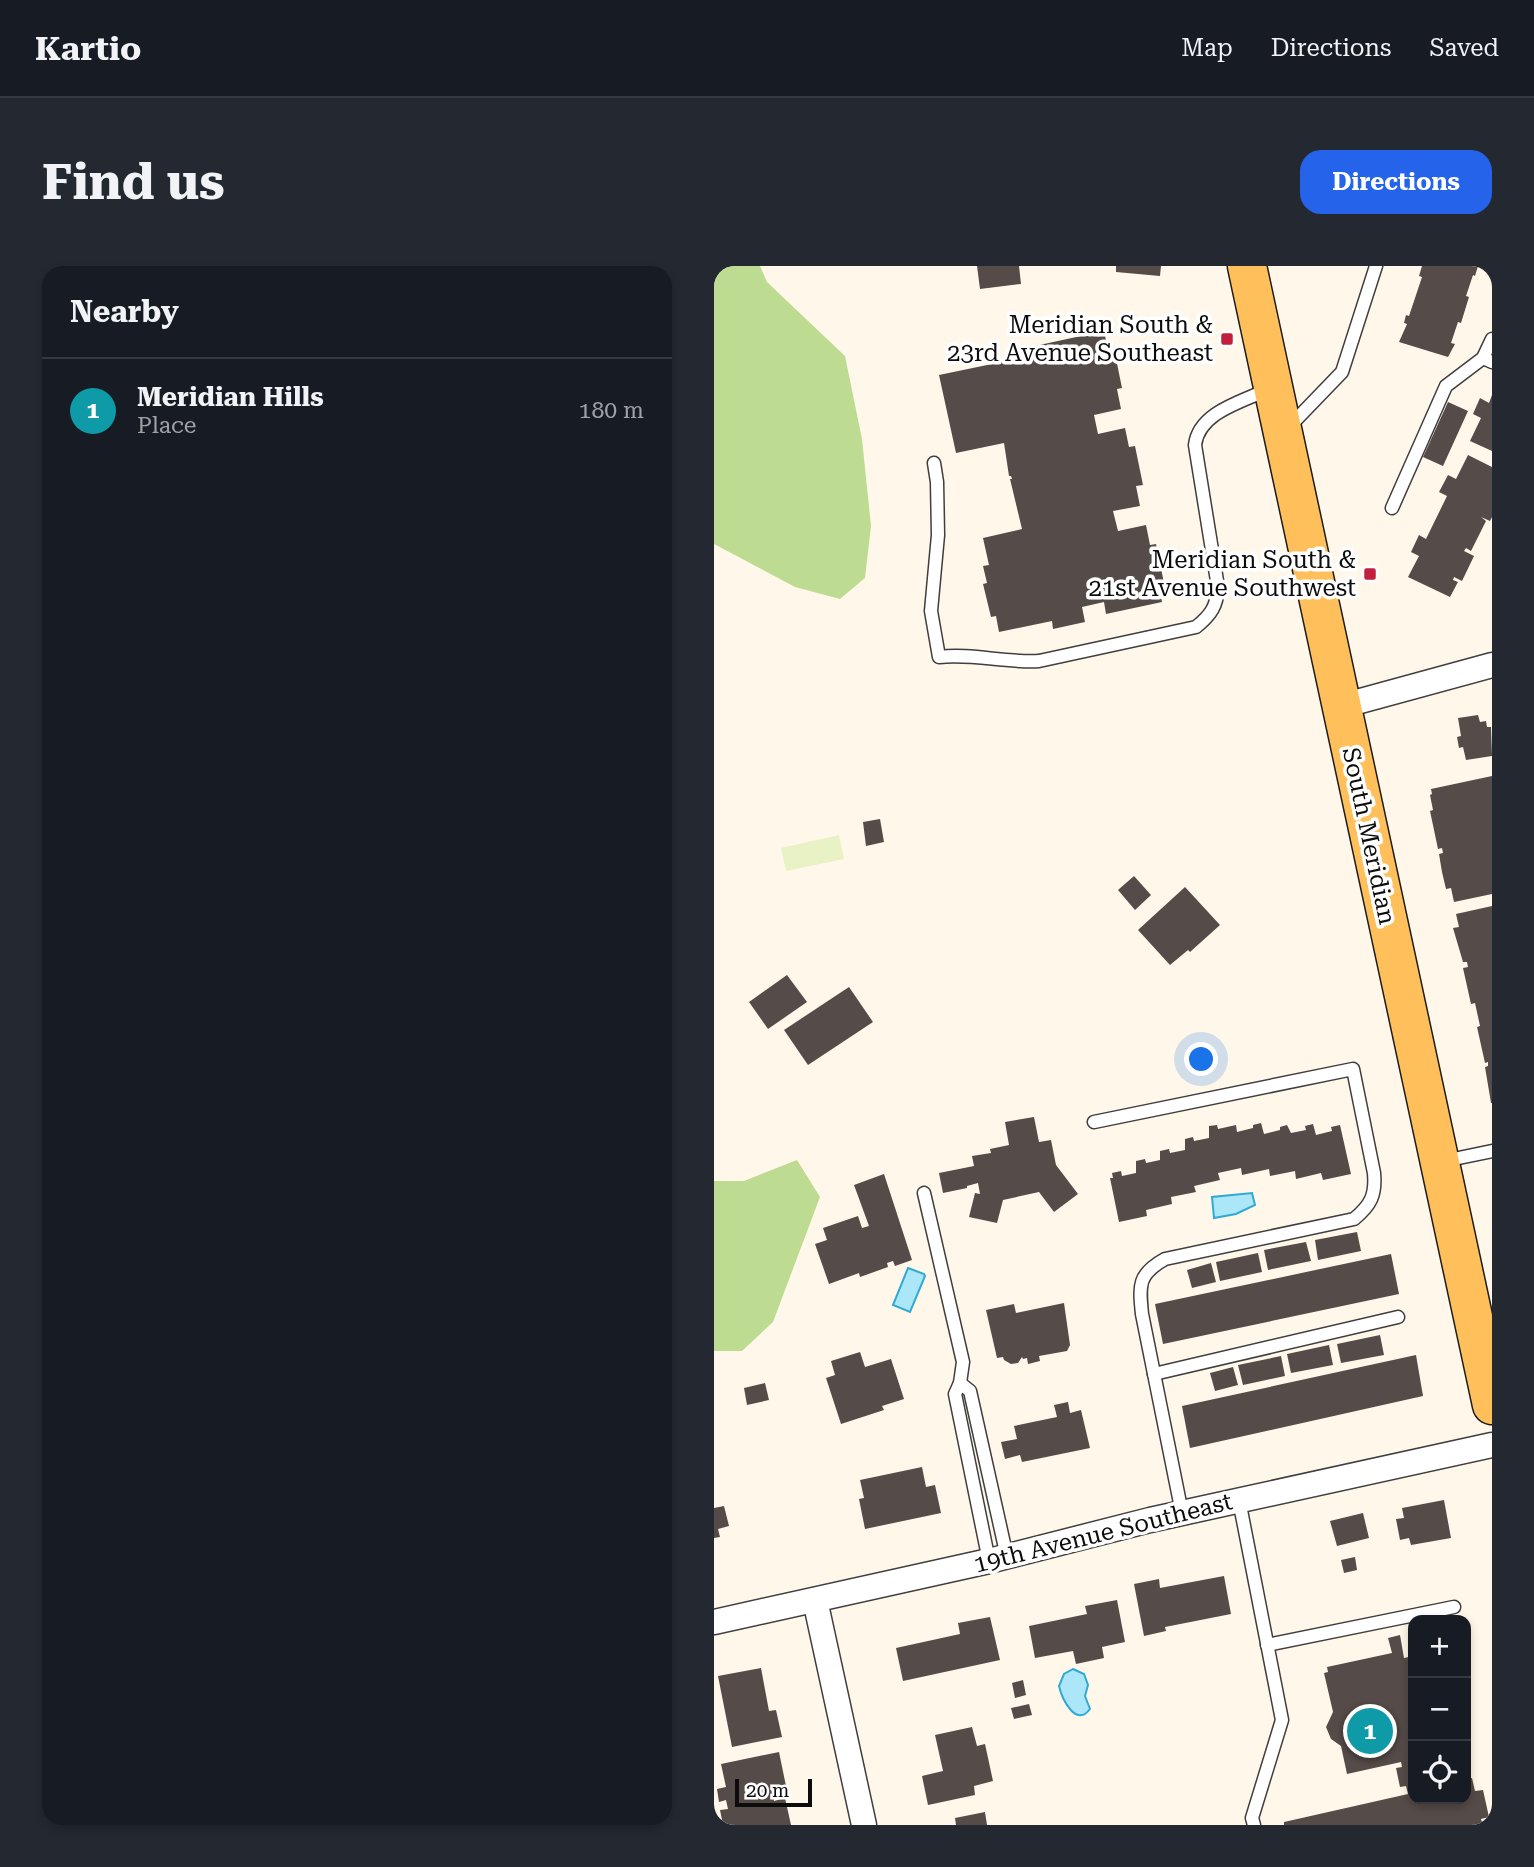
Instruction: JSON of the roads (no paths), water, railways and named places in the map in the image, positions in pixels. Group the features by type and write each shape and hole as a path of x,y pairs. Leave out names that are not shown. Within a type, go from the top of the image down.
{"main road":[{"name":"South Meridian","path":"1247,266 1440,1162 1485,1337 1492,1405"}],"street":[{"path":"1342,706 1492,665"},
{"name":"19th Avenue Southeast","path":"714,1622 998,1559 1239,1500 1492,1445"},
{"path":"815,1600 864,1825"}],"lane":[{"path":"1283,433 1342,372 1376,266"},
{"path":"1392,508 1446,386 1488,360 1492,339"},
{"path":"934,463 938,535 931,611 939,657 957,655 1017,662 1039,661 1183,630 1196,627 1208,617 1217,603 1218,587 1195,445 1196,432 1207,419 1273,387"},
{"path":"1094,1122 1353,1069 1375,1188 1372,1200 1354,1219 1181,1254 1150,1268 1143,1277 1140,1296 1182,1513"},
{"path":"1440,1162 1492,1150"},
{"path":"924,1193 963,1362 960,1383 955,1394 998,1559"},
{"path":"1154,1374 1398,1317"},
{"path":"960,1383 970,1391 998,1559"},
{"path":"1239,1500 1282,1720 1252,1818 1254,1825"},
{"path":"1266,1645 1454,1607"}],"water":[{"path":"1252,1193 1255,1205 1236,1214 1214,1218 1212,1197"},
{"path":"908,1268 925,1276 910,1312 893,1305"},
{"path":"1073,1669 1084,1674 1088,1685 1085,1696 1090,1709 1085,1714 1075,1714 1070,1709 1059,1686 1064,1674"}],"place":[{"name":"Meridian South & 23rd Avenue Southeast","path":"1227,339"},
{"name":"Meridian South & 21st Avenue Southwest","path":"1370,574"},
{"name":"Meridian Hills","path":"1370,1731"}]}
